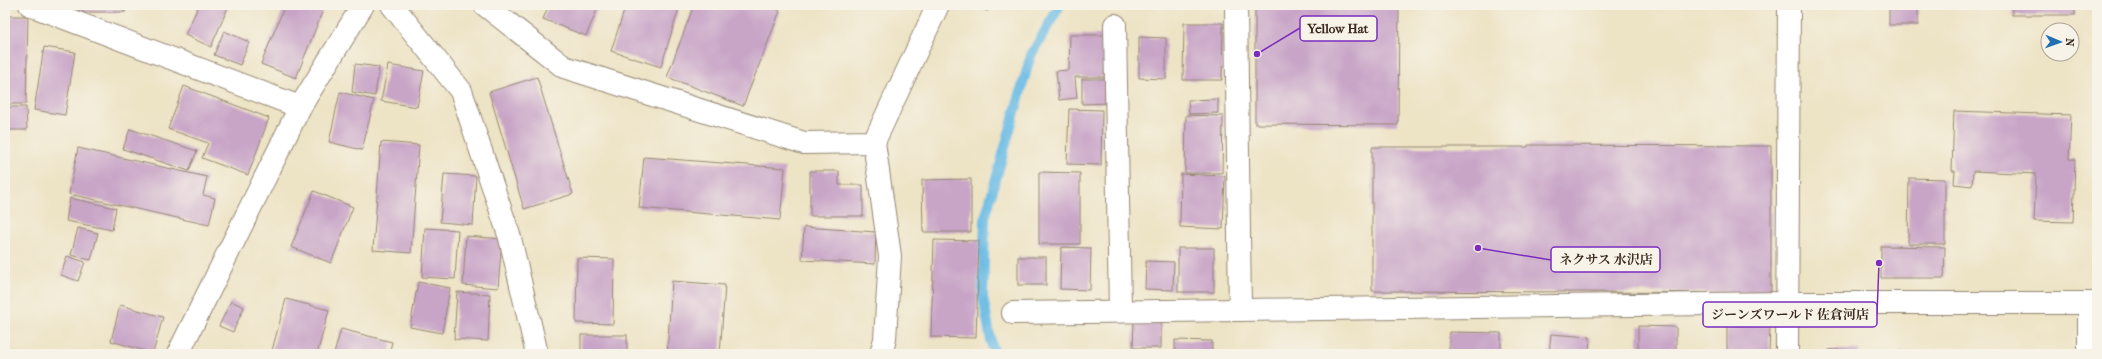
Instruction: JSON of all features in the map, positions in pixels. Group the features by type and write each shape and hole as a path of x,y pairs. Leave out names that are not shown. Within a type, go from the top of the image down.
{"street":[{"path":"30,5 300,108"},
{"path":"178,354 300,108 363,5"},
{"path":"392,5 461,91 510,238 537,354"},
{"path":"485,5 564,67 804,143 874,142"},
{"path":"881,354 885,339 890,256 874,142 938,5"},
{"path":"1236,5 1240,310"},
{"path":"1787,354 1786,303 1789,5"},
{"path":"1115,25 1120,311"},
{"path":"1013,313 1786,303 2093,303 2089,354"}],"building":[{"path":"79,5 125,5 125,12 79,12"},
{"path":"199,5 229,5 211,47 185,35"},
{"path":"285,5 325,5 296,78 261,64"},
{"path":"549,5 599,5 586,36 543,19"},
{"path":"626,5 680,5 661,67 611,51"},
{"path":"694,5 764,5 780,11 743,106 667,77"},
{"path":"973,5 990,5 988,11"},
{"path":"1255,5 1399,5 1398,125 1255,124"},
{"path":"1889,5 1918,5 1918,25 1889,25"},
{"path":"2012,5 2075,5 2075,15 2012,15"},
{"path":"5,16 28,16 26,104 5,104"},
{"path":"1184,23 1223,23 1222,80 1183,80"},
{"path":"224,31 249,42 240,65 214,55"},
{"path":"1070,35 1110,35 1109,77 1075,77 1077,98 1059,100 1056,71 1069,70"},
{"path":"1139,37 1166,38 1166,79 1139,78"},
{"path":"44,47 75,52 65,115 34,110"},
{"path":"355,64 379,67 375,96 352,92"},
{"path":"388,65 424,71 417,107 381,101"},
{"path":"537,77 573,194 524,209 489,92"},
{"path":"1082,79 1108,79 1108,103 1082,104"},
{"path":"184,86 269,118 248,175 202,158 208,143 168,129"},
{"path":"340,92 374,100 362,150 329,142"},
{"path":"1218,99 1218,113 1189,114 1188,100"},
{"path":"5,107 26,107 27,130 5,130"},
{"path":"1069,109 1102,110 1101,165 1067,164"},
{"path":"1954,111 2071,115 2069,159 2075,159 2073,222 2034,221 2036,174 1973,171 1972,186 1954,184 1955,171 1952,171"},
{"path":"1186,115 1223,116 1222,173 1185,173"},
{"path":"130,129 197,151 189,171 123,149"},
{"path":"381,142 419,145 411,253 373,250"},
{"path":"1528,145 1771,146 1771,293 1372,291 1372,147 1528,147"},
{"path":"78,148 207,177 203,195 215,198 209,225 69,194"},
{"path":"644,157 785,168 780,220 639,208"},
{"path":"810,171 839,171 839,185 863,185 863,216 810,216"},
{"path":"1039,172 1080,173 1080,244 1039,244"},
{"path":"444,174 476,176 473,225 440,222"},
{"path":"1181,174 1225,176 1223,229 1180,227"},
{"path":"1909,178 1945,179 1945,244 1908,244"},
{"path":"971,179 971,232 923,232 922,180"},
{"path":"314,191 353,207 331,263 291,247"},
{"path":"70,198 116,208 112,230 66,221"},
{"path":"804,227 876,232 875,264 802,260"},
{"path":"78,228 98,233 91,260 71,255"},
{"path":"425,228 458,230 455,279 422,277"},
{"path":"466,236 502,239 498,288 463,285"},
{"path":"934,240 979,241 976,338 931,337"},
{"path":"1881,246 1945,247 1944,278 1881,278"},
{"path":"1061,247 1091,248 1090,290 1060,289"},
{"path":"1178,248 1214,248 1214,292 1178,292"},
{"path":"67,256 85,262 78,281 61,275"},
{"path":"1018,257 1046,257 1046,285 1018,285"},
{"path":"577,258 614,259 613,324 576,323"},
{"path":"1146,261 1174,262 1173,290 1145,289"},
{"path":"672,281 725,285 720,354 667,354"},
{"path":"418,282 450,288 442,333 410,327"},
{"path":"457,292 490,294 488,341 454,339"},
{"path":"286,299 329,310 317,354 271,354"},
{"path":"231,301 244,307 233,332 219,326"},
{"path":"120,305 163,317 153,353 111,341"},
{"path":"1134,321 1161,321 1161,348 1133,348"},
{"path":"1727,325 1770,326 1769,354 1727,354"},
{"path":"1638,326 1676,327 1676,354 1638,354"},
{"path":"341,329 392,342 389,354 334,354"},
{"path":"1449,332 1501,333 1501,354 1449,354"},
{"path":"1551,334 1590,337 1589,354 1549,354"},
{"path":"581,335 627,335 627,354 581,354"},
{"path":"1175,340 1212,341 1212,354 1175,354"},
{"path":"1829,350 1859,350 1859,354 1829,354"},
{"path":"1900,352 1923,353 1923,354 1900,354"}],"waterway":[{"path":"996,354 992,346 983,297 985,218 1031,55 1060,5"}],"place":[{"name":"Yellow Hat","path":"1257,54"},
{"name":"ネクサス 水沢店","path":"1478,248"},
{"name":"ジーンズワールド 佐倉河店","path":"1879,263"}]}
